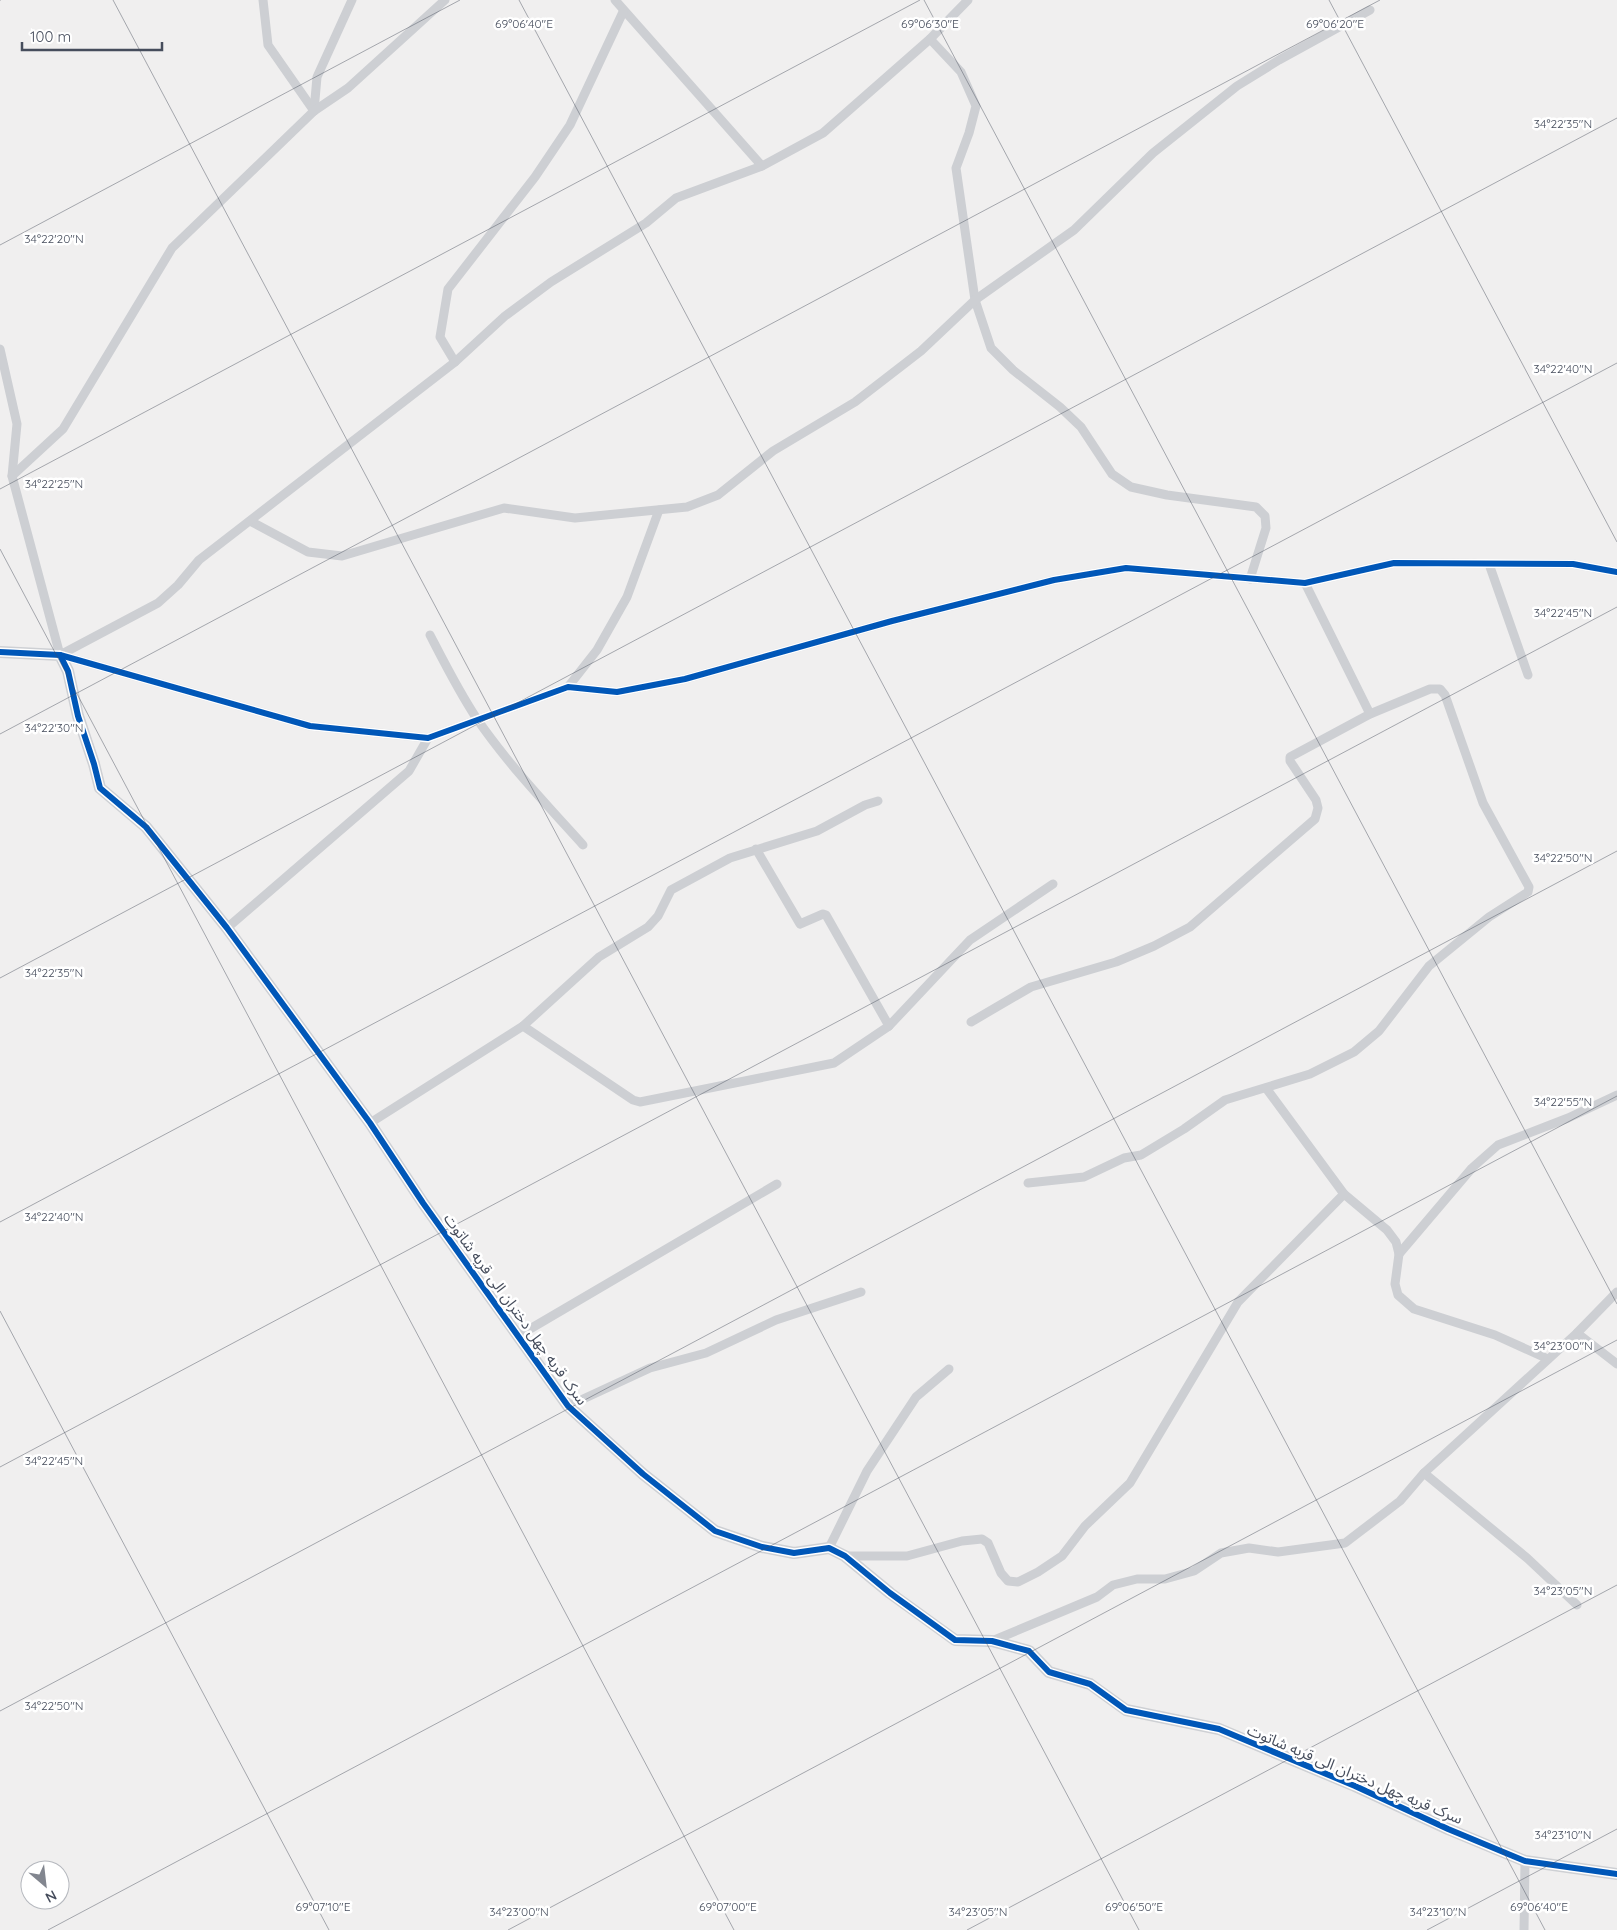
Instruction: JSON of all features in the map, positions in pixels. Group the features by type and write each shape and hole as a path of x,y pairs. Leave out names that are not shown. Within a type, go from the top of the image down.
{"street":[{"path":"263,0 268,45 314,111"},
{"path":"314,111 317,77 352,0"},
{"path":"12,476 63,430 172,248 314,111 348,88 445,0"},
{"path":"615,0 762,166"},
{"path":"60,655 158,603 178,586 199,560 455,362 505,316 536,293 646,223 676,198 762,166 823,133 930,39 968,0"},
{"path":"250,521 308,552 342,556 504,508 575,518 687,506 718,495 773,451 855,402 920,351 975,300 1074,230 1153,153 1237,86 1370,10"},
{"path":"455,362 440,337 448,289 534,178 570,125 624,12"},
{"path":"930,39 961,72 976,106 956,168 975,300 991,348 1013,370 1060,407 1081,427 1112,474 1131,487 1167,495 1256,507 1261,511 1265,516 1266,528 1250,578"},
{"path":"0,349 17,424 12,476 60,655"},
{"path":"568,687 597,650 627,597 658,510"},
{"path":"0,652 60,655 310,726 428,738 568,687 617,692 685,679 892,621 1054,580 1126,568 1305,583 1394,563 1573,564 1617,572"},
{"path":"1489,564 1528,675"},
{"path":"1305,583 1370,714"},
{"path":"430,635 454,681 478,719 520,775 583,845"},
{"name":"سرک قریه چهل دختران الی قریه شاتوت","path":"60,655 68,671 78,716 100,788 146,827 227,928 370,1123 423,1204 568,1406 643,1474 715,1531 755,1545 794,1553 829,1548 845,1556 890,1593 955,1640 992,1641 1029,1651 1049,1672 1090,1684 1126,1710 1219,1729 1355,1786 1448,1829 1525,1861 1617,1874"},
{"path":"971,1022 1031,987 1116,962 1154,946 1190,927 1315,819 1318,808 1316,800 1290,761 1290,757 1370,714 1430,690 1440,689 1446,696 1483,803 1529,887 1528,892 1489,917 1429,966 1379,1031 1354,1052 1310,1074 1225,1100 1184,1129 1141,1155 1124,1158 1084,1177 1028,1183"},
{"path":"227,928 410,771 428,738"},
{"path":"370,1123 523,1026 599,957 648,927 658,916 670,890 730,858 817,831 865,805 878,801"},
{"path":"756,849 800,924 823,914 826,915 889,1026"},
{"path":"523,1026 632,1100 640,1102 834,1063 889,1026 970,940 1053,884"},
{"path":"1266,1088 1344,1194 1387,1230 1396,1242 1400,1254 1395,1284 1398,1295 1414,1309 1495,1335 1548,1359"},
{"path":"1400,1254 1472,1168 1498,1145 1568,1118 1617,1095"},
{"path":"518,1336 777,1184"},
{"path":"845,1556 906,1556 962,1541 982,1539 988,1543 1000,1573 1008,1581 1018,1582 1038,1572 1062,1556 1085,1526 1130,1483 1238,1302 1344,1194"},
{"path":"568,1406 650,1368 706,1353 776,1320 861,1292"},
{"path":"992,1641 1097,1597 1113,1585 1137,1579 1165,1579 1194,1571 1221,1553 1249,1548 1278,1552 1345,1543 1400,1501 1424,1473 1577,1333 1617,1292"},
{"path":"1577,1333 1617,1364"},
{"path":"829,1548 867,1471 916,1397 949,1369"},
{"path":"1424,1473 1527,1558 1577,1605"},
{"path":"1524,1930 1525,1861"}],"cycle path":[{"path":"60,655 310,726 428,738 568,687 617,692 685,679 892,621 1054,580 1126,568 1305,583 1394,563 1573,564 1617,572"},
{"path":"0,652 60,655 68,671 78,716 100,788 146,827 227,928 370,1123 423,1203 568,1406 643,1474 715,1531 762,1547 794,1553 829,1548 845,1556 890,1593 955,1640 992,1641 1029,1651 1049,1672 1090,1684 1126,1710 1219,1729 1355,1786 1448,1829 1525,1861 1617,1874"}]}
